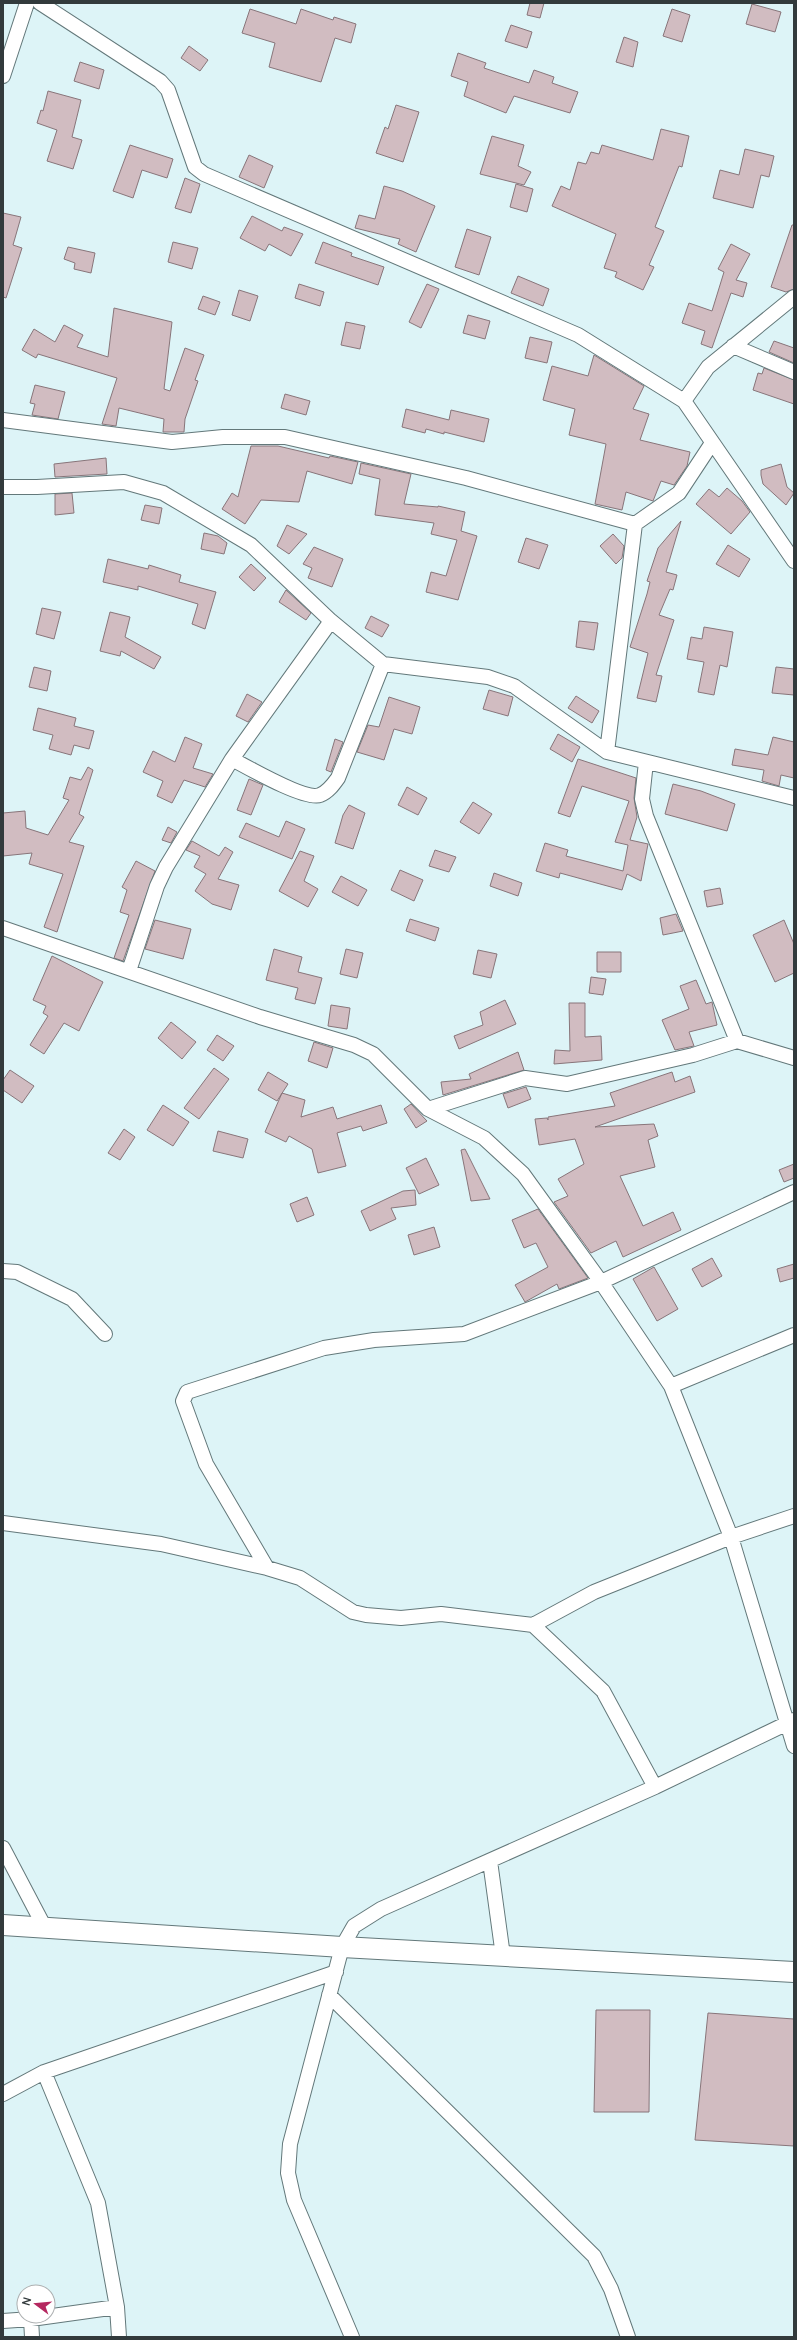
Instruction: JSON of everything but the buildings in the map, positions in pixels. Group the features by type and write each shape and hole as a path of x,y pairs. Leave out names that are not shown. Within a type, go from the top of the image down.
{"street":[{"path":"3,76 27,3"},
{"path":"40,3 160,81 168,90 195,167 204,174 578,335 684,401 794,560"},
{"path":"684,401 708,367 794,297"},
{"path":"733,346 794,372"},
{"path":"3,420 172,442 223,437 284,437 466,478 635,524"},
{"path":"607,752 635,524 678,493 712,443"},
{"path":"3,487 37,487 124,482 163,494 251,545 331,621 384,664 488,677 514,686 607,752 794,798"},
{"path":"129,972 157,886 166,867 232,759 331,621"},
{"path":"232,759 302,794 319,796 330,789 338,778 384,664"},
{"path":"646,762 642,799 646,816 737,1040"},
{"path":"3,928 260,1017 354,1045 373,1054 428,1109 484,1138 522,1174 601,1282 671,1386 732,1537 791,1722 794,1746"},
{"path":"428,1109 525,1078 568,1084 693,1055 737,1040 794,1058"},
{"path":"267,1568 206,1464 183,1401 187,1392 324,1348 374,1340 464,1334 601,1282 794,1192"},
{"path":"3,1271 17,1272 72,1298 105,1334"},
{"path":"671,1386 794,1335"},
{"path":"3,1523 161,1544 267,1568 300,1578 353,1612 366,1615 401,1618 441,1614 533,1625 594,1592 732,1537 794,1516"},
{"path":"533,1625 603,1691 655,1787"},
{"path":"352,2337 294,2200 288,2173 290,2144 329,1995 342,1947 354,1926 369,1916 655,1787 791,1722"},
{"path":"3,1848 45,1928"},
{"path":"490,1861 503,1956"},
{"path":"3,1925 342,1947 794,1972"},
{"path":"3,2094 44,2072 336,1972"},
{"path":"329,1995 594,2256 610,2289 628,2337"},
{"path":"44,2072 98,2203 118,2307 119,2337"},
{"path":"56,2316 118,2307"},
{"path":"3,2321 16,2320"},
{"path":"32,2324 32,2337"}]}
